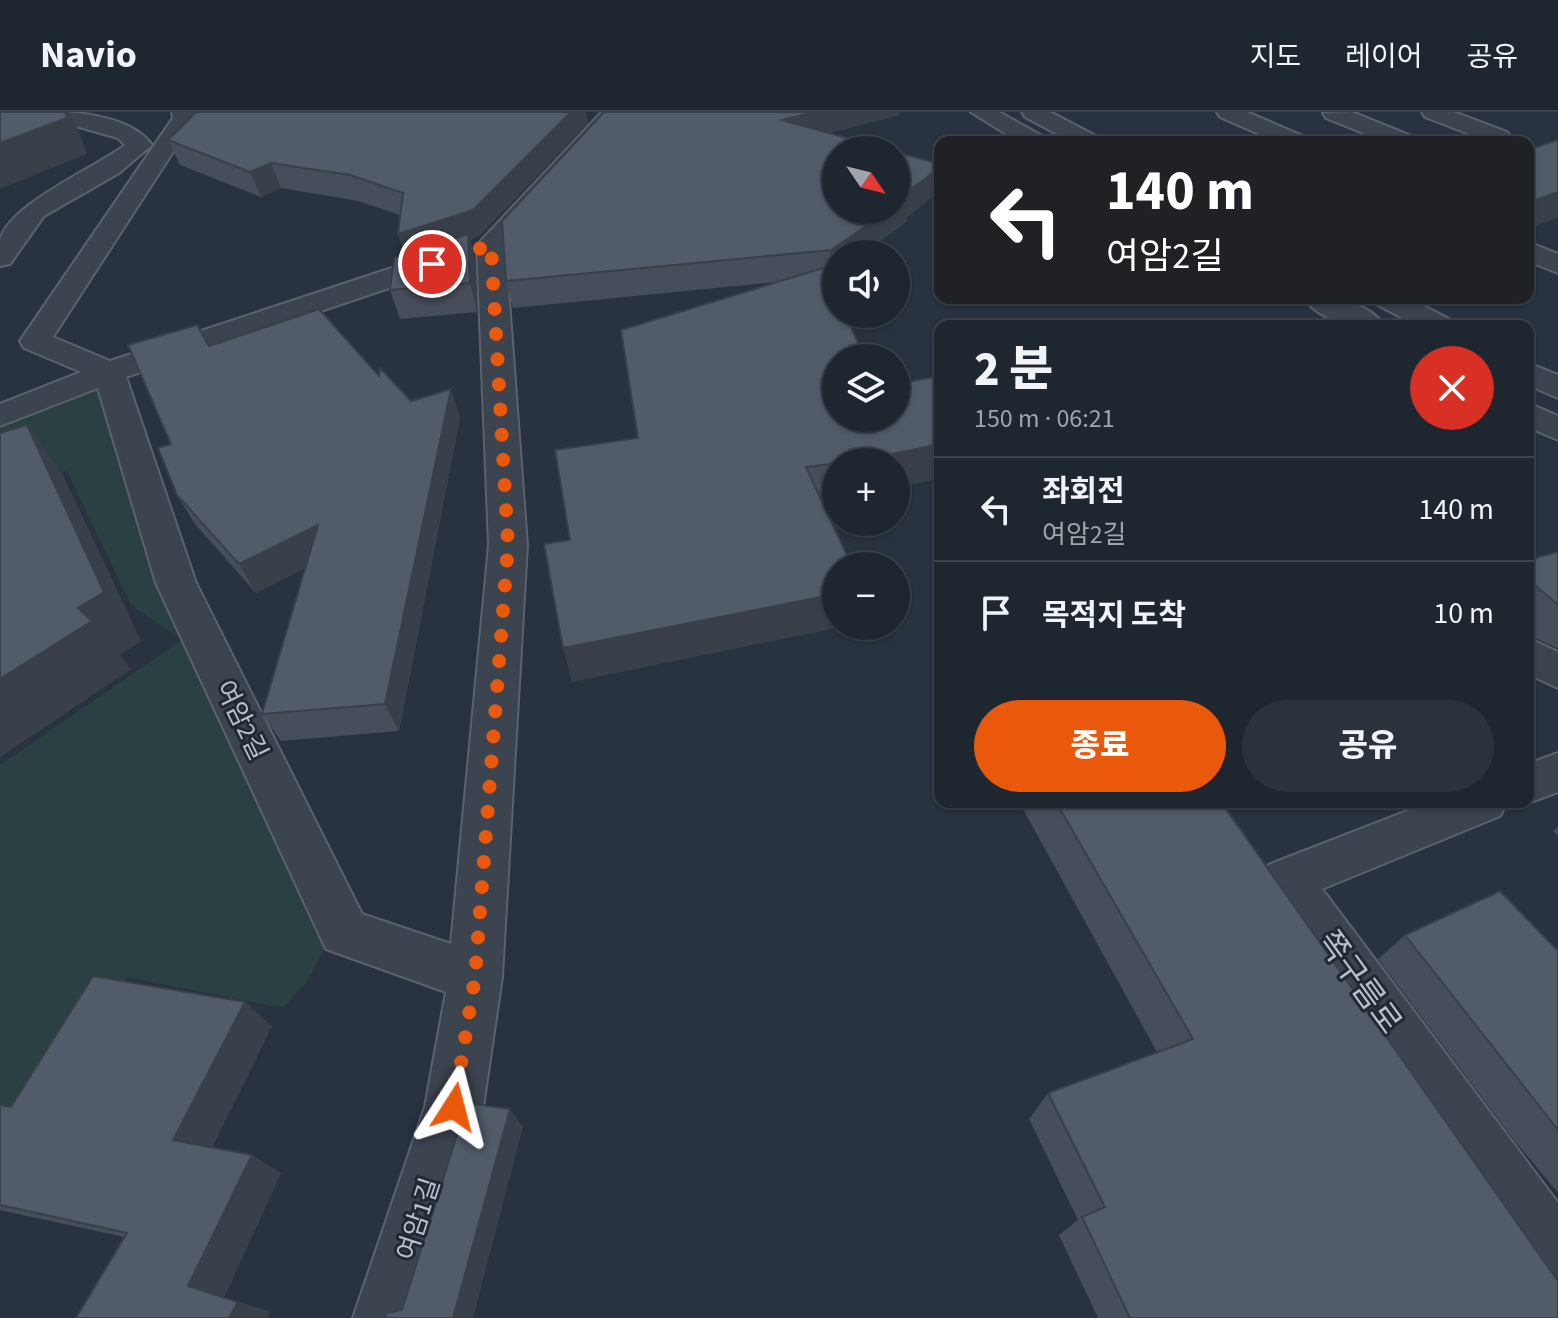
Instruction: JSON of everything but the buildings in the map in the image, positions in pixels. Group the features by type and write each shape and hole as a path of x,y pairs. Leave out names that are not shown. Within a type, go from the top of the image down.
{"street":[{"path":"0,118 28,112"},
{"path":"109,372 35,341 184,118 183,112"},
{"path":"982,112 1025,136"},
{"path":"1033,112 1079,136"},
{"path":"1228,112 1284,136"},
{"path":"1270,130 1335,112 1392,136"},
{"path":"1433,112 1496,136"},
{"path":"0,416 109,372 491,245 604,114"},
{"path":"0,130 66,116 126,133 140,145 110,168 35,210 0,258"},
{"name":"여암1길","path":"386,1318 454,1107 475,977 508,545 491,245"},
{"path":"1534,253 1558,265"},
{"path":"1330,304 1359,320"},
{"path":"1398,304 1428,320"},
{"name":"여암2길","path":"109,372 176,583 344,932 475,977"},
{"path":"1534,376 1558,388"},
{"path":"1534,416 1558,430"},
{"path":"1534,658 1558,672"},
{"path":"1534,782 1558,772"},
{"name":"쪽구름로","path":"1468,808 1286,881 1558,1255"}],"green space":[{"path":"102,378 183,631 176,636 131,605 67,471 0,492 0,419"},
{"path":"186,637 330,939 306,983 283,1008 126,977 65,1075 0,1120 0,765"}],"route":[{"path":"432,264 491,245 508,545 475,977 454,1107"}]}
